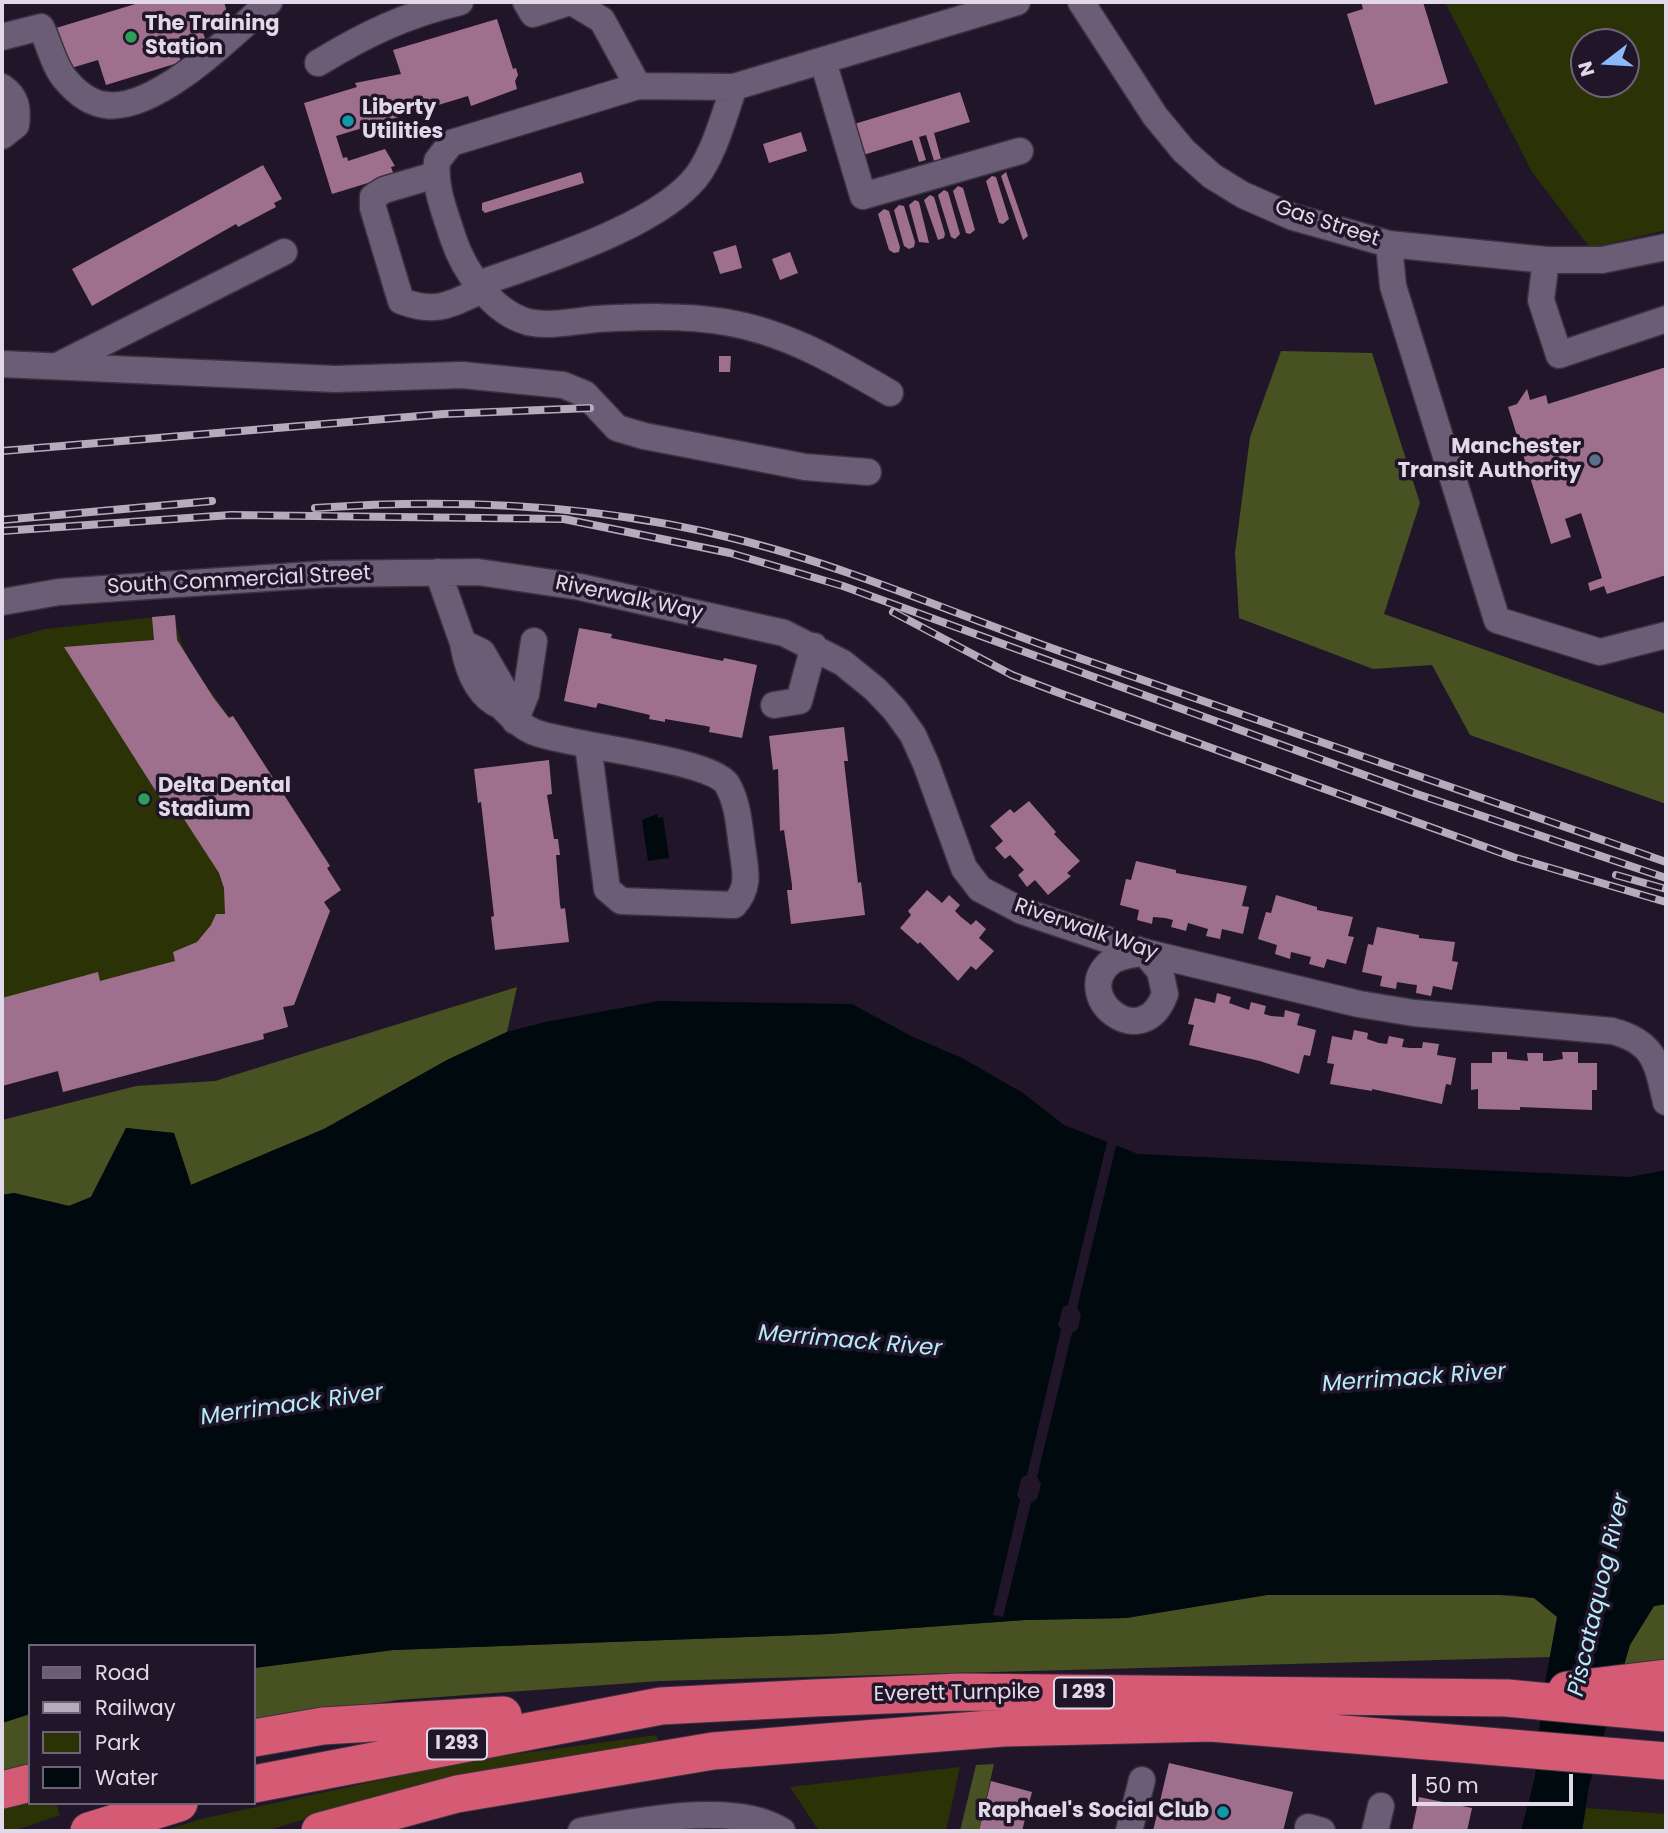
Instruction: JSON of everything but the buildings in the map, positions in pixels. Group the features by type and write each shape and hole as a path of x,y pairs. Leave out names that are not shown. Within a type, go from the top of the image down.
{"highway":[{"name":"Everett Turnpike","path":"256,1784 661,1706 961,1692 1507,1698 1660,1696"},
{"path":"256,1738 323,1726 661,1706"},
{"name":"Everett Turnpike","path":"320,1831 457,1794 713,1751 1003,1728 1211,1723 1661,1761"},
{"path":"405,1831 713,1751"},
{"path":"2,1790 28,1784"},
{"path":"89,1831 173,1805"}],"street":[{"path":"2,37 41,27 64,78 85,98 104,105 121,106 167,85 201,64 269,2"},
{"path":"318,62 368,33 401,18 460,2"},
{"path":"526,2 533,14 571,2 602,20 638,86"},
{"path":"890,393 813,348 724,322 661,318 529,322 512,314 480,287 460,259 435,175 437,161 451,143 638,86 734,87 1017,2"},
{"name":"Gas Street","path":"1081,2 1155,116 1184,151 1212,176 1293,217 1389,244 1546,260 1602,260 1666,247"},
{"path":"823,61 863,196 1020,151"},
{"path":"2,87 9,92 18,108 16,125 2,136"},
{"path":"435,175 384,190 373,197 373,208 401,301 425,310 448,306 480,287 614,231 659,209 692,183 712,146 734,87"},
{"path":"1389,244 1393,286 1497,620 1600,652 1666,635"},
{"path":"58,366 284,252"},
{"path":"1546,260 1541,300 1559,355 1666,319"},
{"path":"2,364 335,379 461,375 563,385 584,394 618,428 644,436 805,467 868,472"},
{"path":"438,572 463,643 482,652 504,690 508,714"},
{"name":"South Commercial Street","path":"2,602 59,592 326,574 478,572"},
{"name":"Riverwalk Way","path":"478,572 580,587 784,633 843,663 875,688 913,735 964,868 980,889 1022,911 1144,952 1359,1004 1414,1013 1612,1031 1632,1036 1646,1046 1654,1058 1666,1102"},
{"path":"508,714 527,694 534,641"},
{"path":"791,709 814,646"},
{"path":"508,714 556,739 588,745 713,772 726,782 736,808 747,883 734,905 621,901 607,889 588,745"},
{"path":"1129,1831 1142,1780"},
{"path":"581,1831 641,1821 701,1817 748,1818 771,1824 782,1831"}],"green space":[{"path":"1445,2 1666,2 1666,230 1590,248 1532,172"},
{"path":"1281,351 1372,353 1420,503 1384,614 1666,714 1666,804 1470,735 1432,665 1373,669 1239,618 1235,553 1250,437"},
{"name":"Delta Dental Stadium","path":"175,615 182,644 195,670 229,717 233,716 330,866 327,869 341,890 324,902 330,911 294,1005 283,1008 288,1027 264,1034 264,1039 63,1092 57,1071 2,1086 2,641 45,629"},
{"path":"517,987 507,1032 447,1060 324,1129 191,1185 174,1133 126,1128 91,1197 69,1206 14,1193 2,1195 2,1120 136,1086 215,1081"},
{"path":"1477,1593 1534,1598 1558,1617 1550,1657 660,1681 398,1700 256,1722 256,1668 393,1650 829,1634 1025,1620 1126,1618 1267,1595"},
{"path":"1666,1604 1666,1665 1624,1664 1630,1644 1654,1606"},
{"path":"28,1715 28,1768 2,1775 2,1723"},
{"path":"657,1735 658,1742 335,1810 266,1831 163,1831 201,1819 472,1760"},
{"path":"994,1764 979,1831 960,1831 976,1765"},
{"path":"960,1767 946,1831 819,1831 790,1787"},
{"path":"28,1802 28,1805 57,1805 60,1815 13,1831 2,1831 2,1809"},
{"path":"1586,1808 1666,1814 1666,1831 1582,1831"}],"water":[{"path":"657,814 658,818 663,817 669,858 648,861 642,820"},
{"path":"659,1001 852,1004 911,1036 962,1058 1023,1093 1064,1125 1138,1154 1630,1177 1666,1170 1666,1604 1654,1606 1630,1645 1589,1786 1582,1831 1521,1831 1535,1777 1542,1700 1557,1617 1534,1598 1513,1595 1267,1595 1126,1618 1025,1620 829,1634 393,1650 256,1668 256,1644 28,1644 28,1715 2,1723 2,1195 14,1193 69,1206 91,1197 126,1128 174,1133 191,1185 324,1129 447,1060 507,1032 545,1022"}],"pier":[{"path":"1108,1138 1117,1142 1077,1308 1081,1314 1078,1329 1072,1333 1037,1477 1041,1484 1037,1499 1031,1503 1003,1617 993,1615 1020,1500 1017,1495 1022,1477 1027,1475 1061,1330 1058,1325 1063,1307 1068,1305"}],"railway":[{"path":"2,451 444,414 590,408"},
{"path":"2,520 212,501"},
{"path":"315,508 421,504 527,507 632,518 736,539 826,565 1047,646 1666,862"},
{"path":"2,531 231,515 564,519 730,553 843,586 1414,793 1666,878"},
{"path":"893,612 1012,675 1062,694 1513,857 1666,902"},
{"path":"1616,875 1666,889"}],"place":[{"name":"The Training Station","path":"131,37"},
{"name":"Liberty Utilities","path":"348,121"},
{"name":"Manchester Transit Authority","path":"1595,460"},
{"name":"Delta Dental Stadium","path":"144,799"},
{"name":"Raphael's Social Club","path":"1223,1812"}],"water label":[{"name":"Merrimack River","path":"850,1342"},
{"name":"Merrimack River","path":"1414,1379"},
{"name":"Merrimack River","path":"292,1406"},
{"name":"Piscataquog River","path":"1600,1595"}]}
